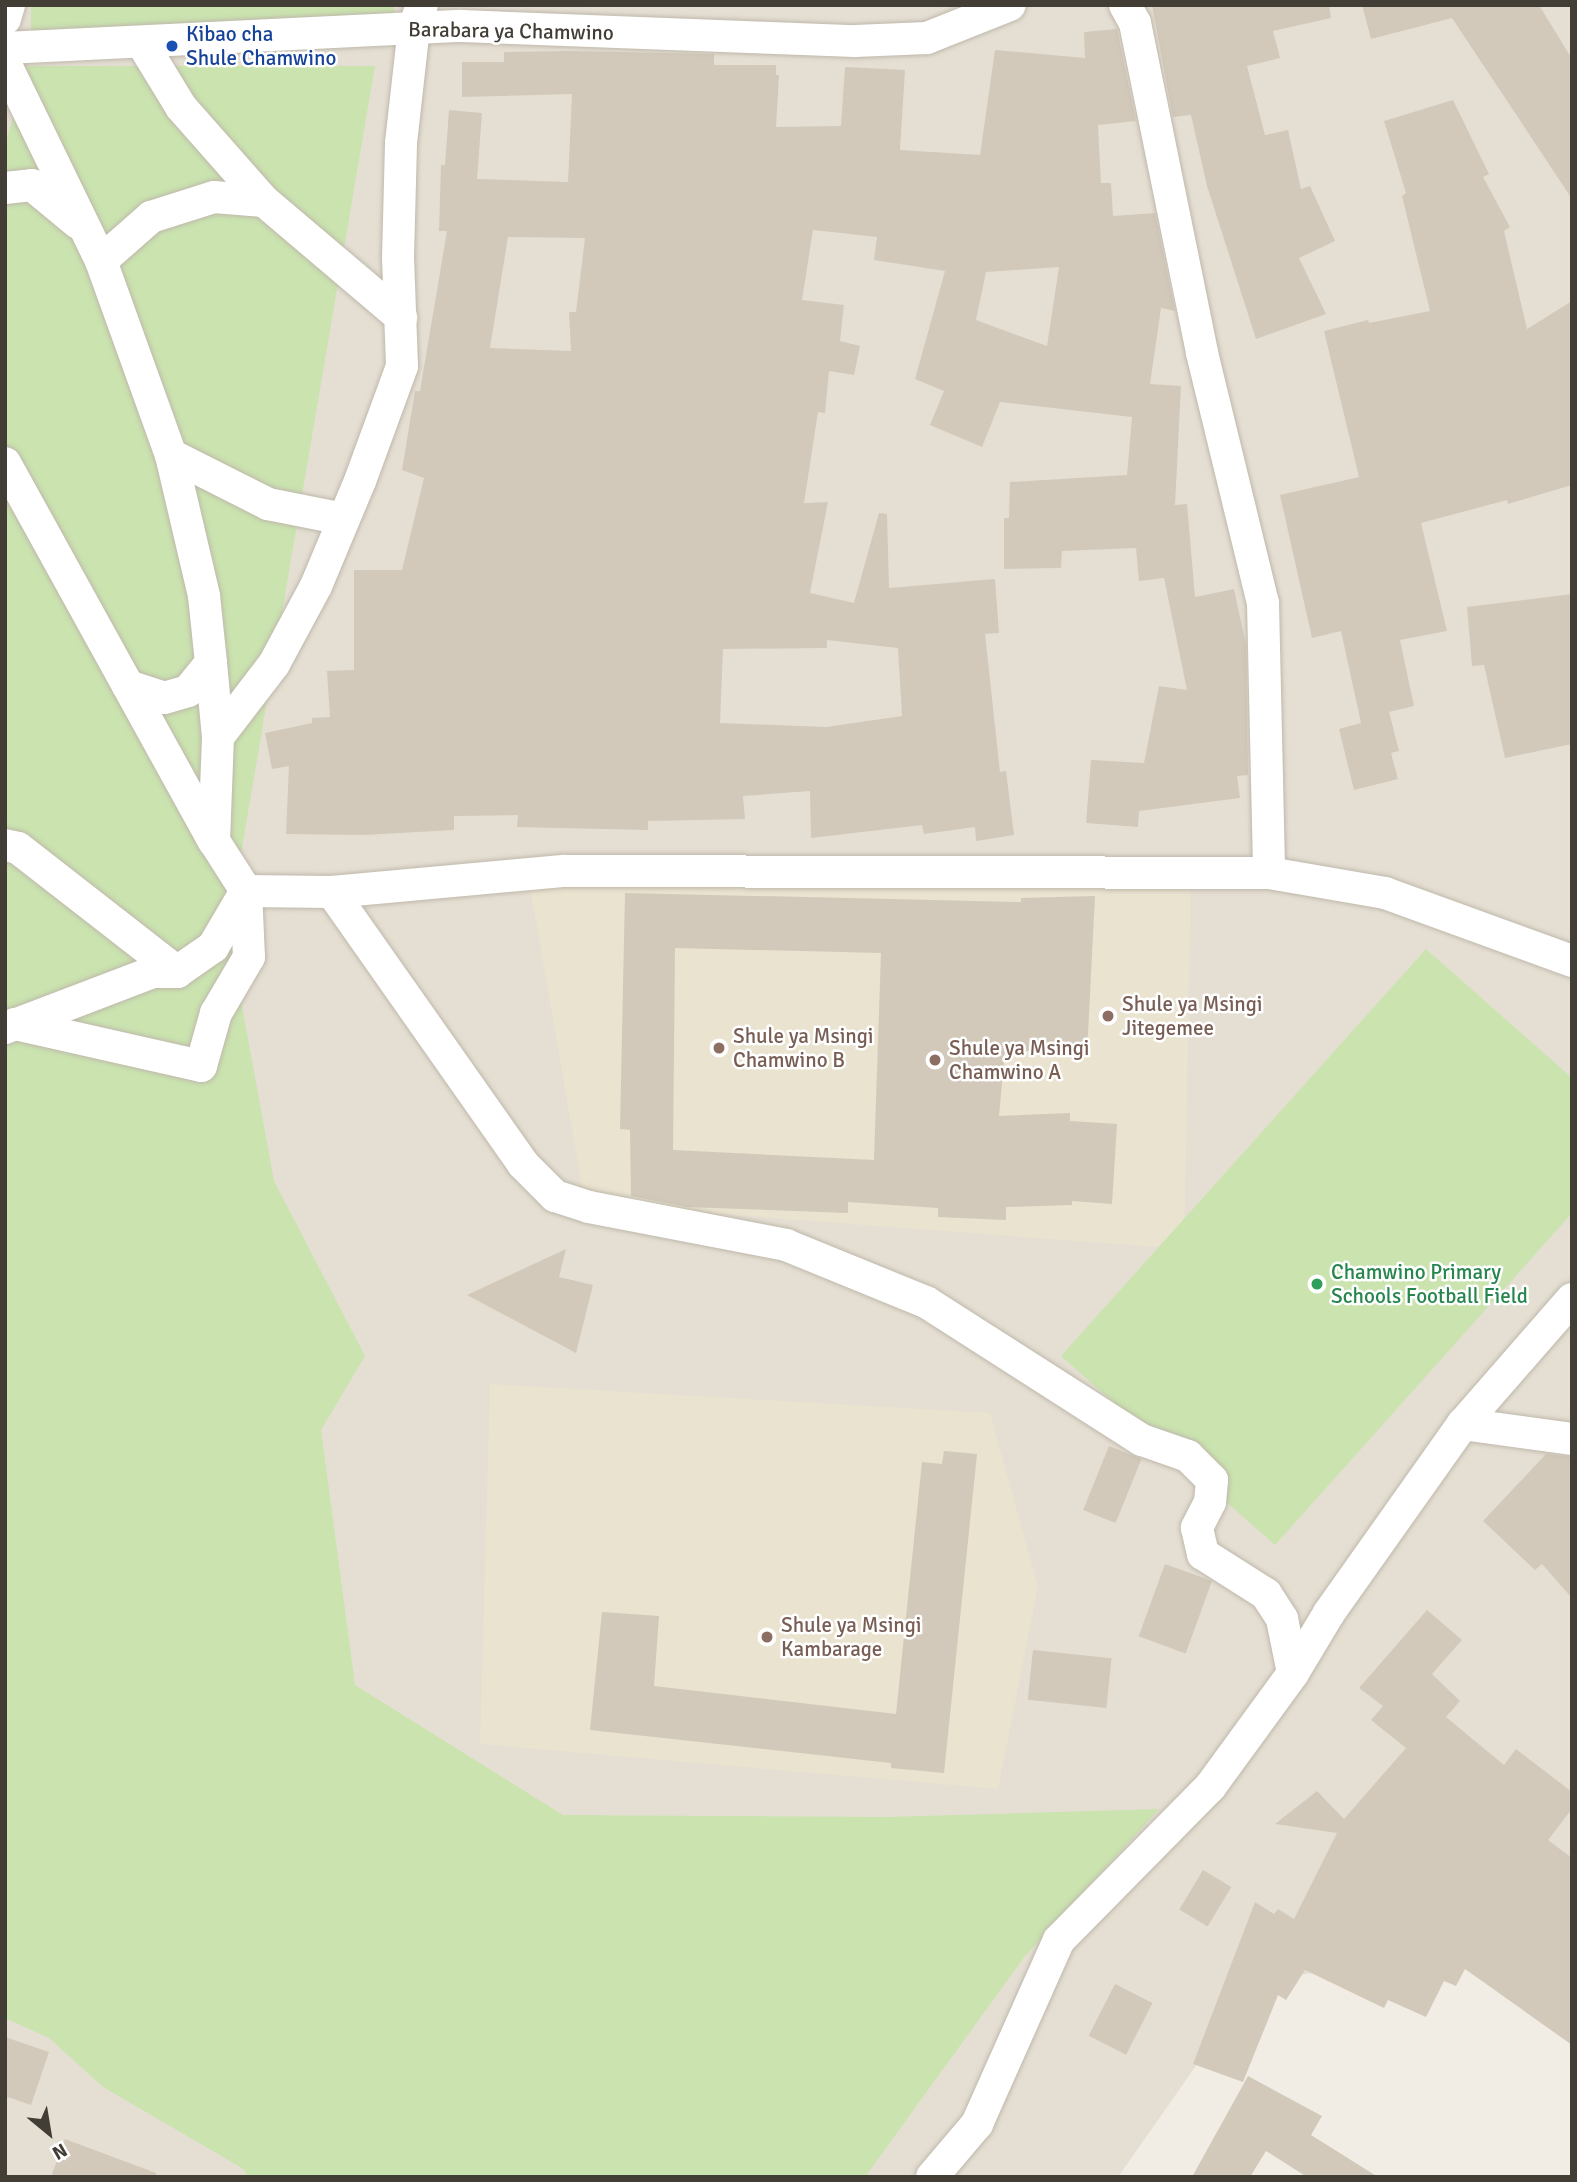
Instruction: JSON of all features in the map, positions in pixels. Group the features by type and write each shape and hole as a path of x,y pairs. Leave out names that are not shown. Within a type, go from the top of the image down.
{"street":[{"path":"5,19 9,5"},
{"name":"Barabara ya Chamwino","path":"5,48 142,43 418,17 461,26 855,41 927,38 1010,5"},
{"path":"1125,5 1135,23 1202,354 1263,603 1269,873"},
{"path":"218,737 274,664 316,586 402,366 398,258 401,143 418,17"},
{"path":"142,43 181,107 264,201 401,317"},
{"path":"5,63 102,261 170,455 204,596 218,737 214,841"},
{"path":"5,188 32,185 87,231"},
{"path":"102,261 151,217 214,197 264,201"},
{"path":"170,455 268,504 344,519"},
{"path":"5,463 214,841 246,891 249,957 216,1013 201,1066 10,1026"},
{"path":"128,686 164,698 188,691 211,663"},
{"path":"5,845 18,848 177,972"},
{"path":"246,891 332,892 565,871 1269,873 1385,893 1572,961"},
{"path":"10,1026 87,1000 153,972 177,972 213,947 246,891"},
{"path":"332,892 523,1164 555,1196 589,1207 786,1245 926,1301 1142,1440 1188,1456 1212,1480 1210,1502 1198,1528 1203,1554 1266,1594 1282,1619 1293,1673"},
{"path":"932,2177 977,2124 1059,1940 1210,1787 1293,1673 1329,1613 1462,1424 1572,1299"},
{"path":"1462,1424 1572,1439"}],"shaded area":[{"path":"5,5 1572,5 1572,1929 1254,1983 1118,2177 5,2177"},
{"path":"1191,878 1184,1249 585,1204 530,887"},
{"path":"490,1384 990,1413 1038,1587 998,1789 480,1744"}],"green space":[{"path":"31,5 394,5 394,39 31,39"},
{"path":"26,66 375,66 228,930 274,1181 365,1356 321,1430 355,1685 563,1815 887,1817 1159,1809 1025,1956 865,2177 249,2177 242,2168 103,2087 49,2038 5,2018 5,147"},
{"name":"Chamwino Primary Schools Football Field","path":"1426,949 1572,1078 1572,1213 1275,1545 1061,1356"}],"building":[{"path":"1152,5 1329,5 1331,18 1273,31 1280,58 1247,66 1265,135 1288,130 1301,189 1310,186 1335,241 1299,258 1326,314 1256,339 1207,186 1191,115 1173,117"},
{"path":"1362,5 1539,5 1572,59 1572,199 1452,18 1371,39"},
{"path":"1117,29 1136,121 1098,125 1101,183 1111,183 1113,216 1155,213 1175,311 1161,308 1150,384 1181,386 1175,505 1187,504 1195,597 1234,589 1246,645 1248,775 1237,776 1240,798 1139,811 1138,827 1086,823 1091,760 1144,763 1159,686 1187,690 1164,578 1139,581 1136,548 1062,551 1061,568 1004,569 1004,518 1009,518 1010,482 1127,475 1132,417 1000,402 982,447 930,425 944,391 915,379 945,271 874,260 877,237 813,230 802,300 844,305 840,341 860,346 854,375 829,371 825,413 818,412 804,503 828,502 810,593 854,603 879,513 887,514 889,588 995,579 999,633 985,634 1000,772 1006,771 1014,835 976,841 975,827 924,834 922,825 811,838 810,791 743,796 745,819 648,821 648,830 517,827 518,815 454,816 454,830 364,835 286,834 289,766 272,769 265,733 312,723 312,718 330,717 327,671 354,670 354,570 402,570 424,478 402,470 415,391 420,391 447,231 439,231 441,165 445,165 449,110 482,113 477,179 568,182 572,94 462,97 462,62 504,62 504,52 568,51 714,54 714,65 776,65 776,75 779,75 776,127 841,126 845,67 905,70 900,150 980,155 995,50 1085,58 1084,32","holes":["508,237 585,238 576,312 569,312 571,351 490,348","1059,267 1047,346 976,320 986,272","827,640 898,648 902,716 826,727 720,723 723,649 827,648"]},
{"path":"1453,100 1489,174 1483,177 1510,227 1504,231 1527,329 1572,301 1572,485 1508,504 1507,500 1421,523 1447,631 1400,640 1414,706 1389,712 1399,751 1391,753 1398,779 1354,790 1339,729 1361,723 1341,631 1312,638 1280,495 1359,477 1324,331 1368,320 1369,323 1430,311 1402,196 1406,193 1384,121"},
{"path":"1572,594 1572,744 1505,758 1484,665 1472,666 1467,607"},
{"path":"625,893 1021,902 1021,898 1095,896 1087,1053 1005,1050 999,1116 1070,1113 1070,1121 1117,1124 1112,1204 1072,1201 1072,1205 1006,1207 1006,1220 938,1217 938,1208 848,1202 848,1213 687,1207 631,1196 630,1130 620,1129","holes":["675,948 881,953 874,1160 673,1150"]},
{"path":"566,1249 559,1277 593,1285 576,1353 467,1295"},
{"path":"1109,1446 1141,1459 1116,1523 1083,1510"},
{"path":"944,1451 977,1454 944,1773 891,1768 891,1763 590,1730 602,1612 659,1616 654,1686 896,1714 922,1462 942,1464"},
{"path":"1546,1454 1572,1457 1572,1598 1542,1564 1535,1570 1483,1521"},
{"path":"1165,1564 1212,1581 1186,1653 1139,1636"},
{"path":"1427,1610 1462,1640 1432,1674 1460,1701 1446,1717 1504,1765 1516,1749 1572,1792 1572,1809 1548,1840 1572,1858 1572,2045 1465,1969 1456,1986 1444,1981 1426,2017 1388,2000 1384,2008 1305,1970 1286,2000 1278,1995 1243,2082 1193,2064 1255,1902 1274,1914 1278,1909 1294,1919 1337,1833 1275,1824 1317,1791 1344,1819 1406,1748 1371,1720 1383,1706 1359,1688"},
{"path":"1033,1650 1112,1658 1106,1708 1028,1700"},
{"path":"1203,1870 1231,1887 1208,1926 1179,1909"},
{"path":"1115,1984 1152,2003 1126,2055 1089,2036"},
{"path":"5,2037 49,2052 31,2105 5,2096"},
{"path":"1248,2076 1322,2116 1311,2135 1378,2177 1307,2177 1266,2151 1250,2177 1192,2177"},
{"path":"65,2139 156,2173 156,2177 51,2177"}],"place":[{"name":"Kibao cha Shule Chamwino","path":"172,46"},
{"name":"Shule ya Msingi Jitegemee","path":"1108,1016"},
{"name":"Shule ya Msingi Chamwino B","path":"719,1048"},
{"name":"Shule ya Msingi Chamwino A","path":"935,1060"},
{"name":"Chamwino Primary Schools Football Field","path":"1317,1284"},
{"name":"Shule ya Msingi Kambarage","path":"767,1637"}]}
